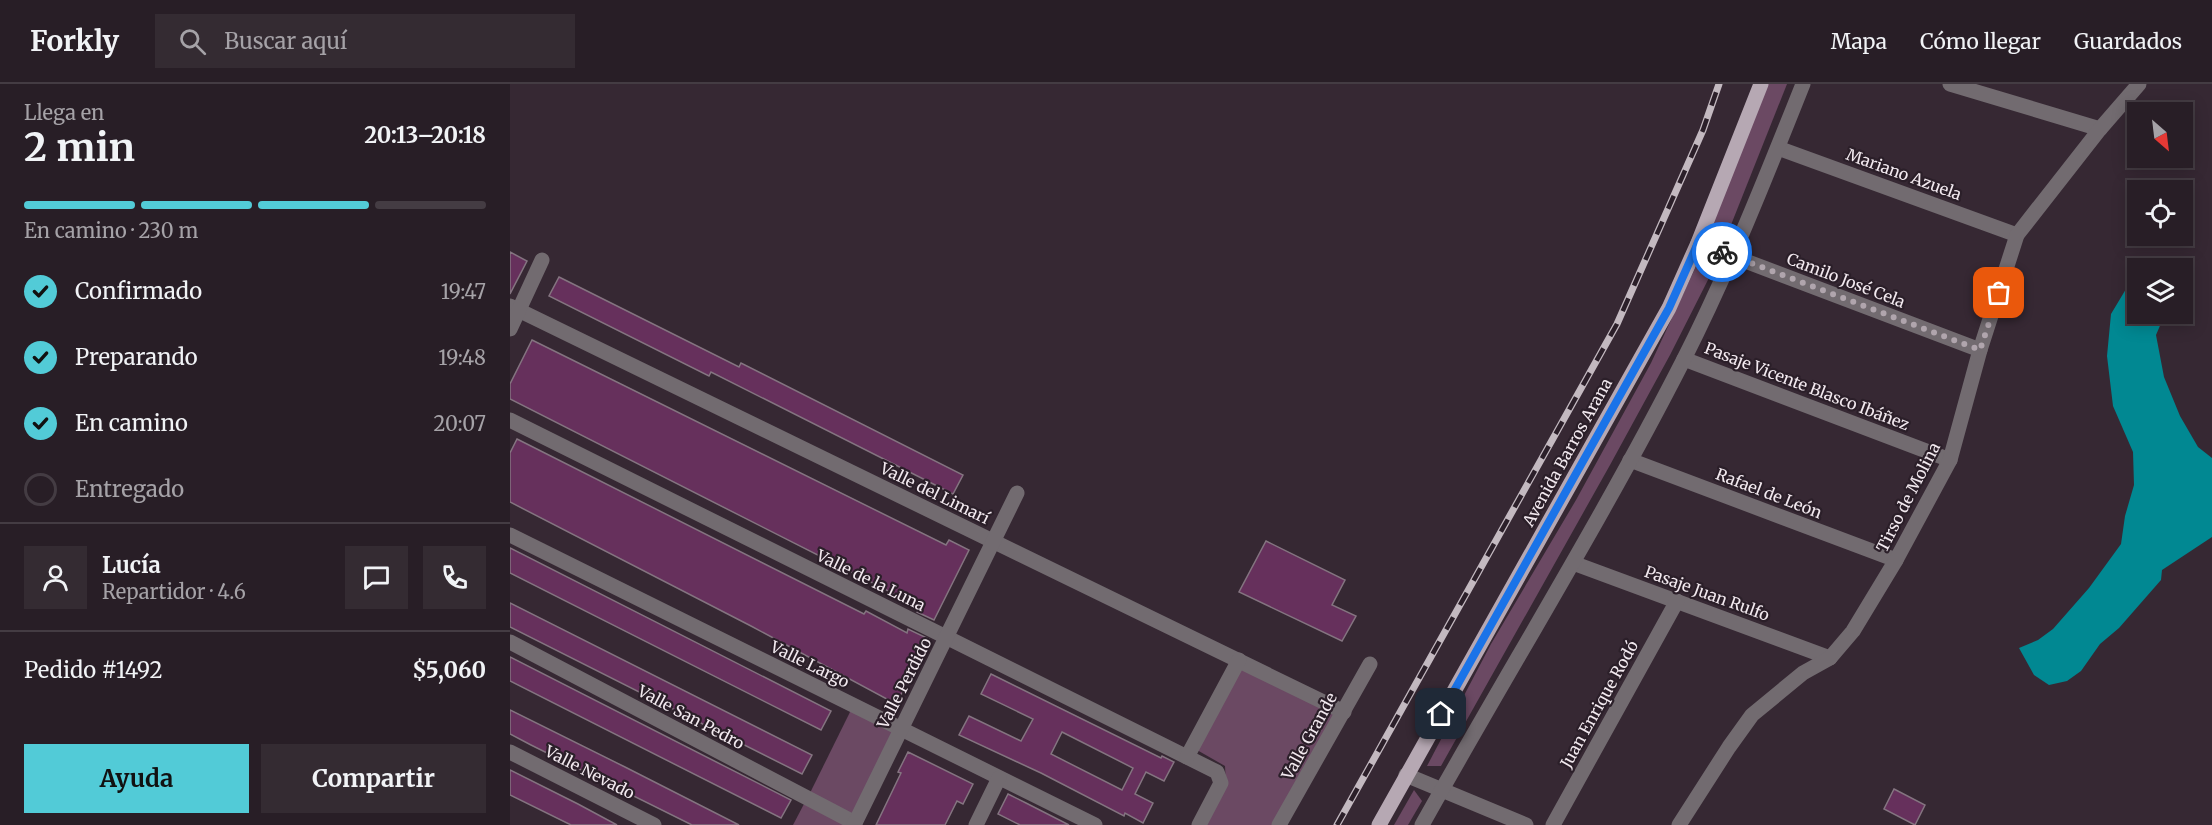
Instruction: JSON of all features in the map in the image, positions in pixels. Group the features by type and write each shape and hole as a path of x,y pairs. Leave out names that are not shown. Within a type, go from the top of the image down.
{"main road":[{"name":"Avenida Barros Arana","path":"1379,825 1669,308 1698,243 1761,84"}],"street":[{"path":"1422,825 1573,563 1684,359 1733,256 1803,84"},
{"path":"1950,84 2100,129"},
{"name":"Tirso de Molina","path":"1679,825 1752,715 1803,673 1830,658 1852,631 1896,560 1950,460 1980,350 2017,235 2100,129 2139,84"},
{"name":"Mariano Azuela","path":"1778,148 2017,235"},
{"name":"Camilo José Cela","path":"1698,243 1980,350"},
{"path":"510,329 514,308 542,260"},
{"name":"Valle del Limarí","path":"514,308 1344,712"},
{"name":"Pasaje Vicente Blasco Ibáñez","path":"1684,359 1950,460"},
{"name":"Valle de la Luna","path":"510,420 1217,772 1221,783 1199,825"},
{"name":"Rafael de León","path":"1630,460 1896,560"},
{"name":"Valle Perdido","path":"855,824 1017,493"},
{"name":"Valle Largo","path":"510,535 1093,825"},
{"name":"Pasaje Juan Rulfo","path":"1573,563 1830,658"},
{"name":"Juan Enrique Rodó","path":"1553,825 1677,601"},
{"name":"Valle San Pedro","path":"510,642 855,824"},
{"path":"1187,758 1239,660"},
{"name":"Valle Grande","path":"1279,825 1370,664"},
{"name":"Valle Nevado","path":"510,752 654,825"},
{"path":"1406,775 1526,825"},
{"path":"976,825 999,778"}],"shaded area":[{"path":"1767,84 1787,84 1725,240 1709,234"},
{"path":"1699,260 1714,268 1670,355 1441,766 1427,766 1491,644 1576,500 1651,363"},
{"path":"1243,661 1338,709 1273,825 1205,825 1226,784 1225,766 1197,750"},
{"path":"852,708 894,729 852,815 810,793"},
{"path":"1414,790 1422,801 1408,825 1394,825"},
{"path":"804,804 845,825 793,825"}],"water":[{"path":"2126,289 2127,324 2161,324 2156,335 2164,377 2180,416 2198,447 2212,458 2212,537 2162,570 2161,580 2119,628 2100,644 2081,671 2067,681 2049,685 2034,675 2019,648 2038,640 2053,629 2089,588 2121,544 2125,516 2134,485 2133,452 2113,406 2107,356 2111,314"}],"building":[{"path":"510,252 527,261 510,294"},
{"path":"559,277 739,367 741,363 963,475 953,494 711,372 709,376 549,296"},
{"path":"532,340 946,545 949,540 969,550 934,620 917,612 919,607 873,583 510,399 510,384"},
{"path":"517,439 864,614 866,611 907,633 908,629 929,639 896,704 751,626 510,502 510,453"},
{"path":"1266,541 1345,580 1332,605 1356,616 1342,641 1239,592"},
{"path":"510,548 831,711 821,730 510,573"},
{"path":"510,603 812,755 802,774 510,627"},
{"path":"510,657 791,800 781,818 510,681"},
{"path":"991,674 1161,758 1162,756 1174,762 1164,781 1146,772 1135,794 1153,803 1143,823 1125,813 1124,816 1041,773 959,735 969,716 1021,741 1033,719 981,694","holes":["1062,732 1133,768 1122,790 1051,754"]},
{"path":"510,710 739,825 692,825 531,745 510,734"},
{"path":"908,752 973,784 963,804 957,801 945,825 876,825 901,773 898,772"},
{"path":"510,770 617,825 571,825 510,795"},
{"path":"1894,789 1925,805 1915,825 1884,809"},
{"path":"1008,794 1069,825 1020,825 998,814"}],"railway":[{"path":"1337,825 1617,324 1703,130 1719,84"}],"way so far":[{"path":"1722,252 1980,350 1999,293"}],"route":[{"path":"1441,714 1669,308 1698,243 1722,252"}]}
